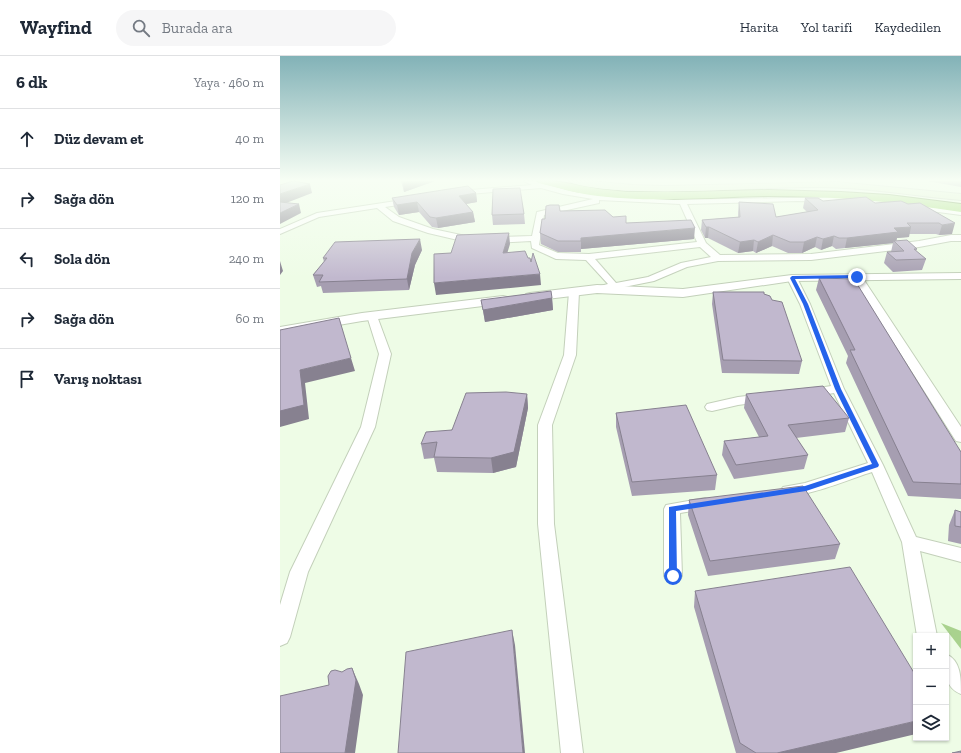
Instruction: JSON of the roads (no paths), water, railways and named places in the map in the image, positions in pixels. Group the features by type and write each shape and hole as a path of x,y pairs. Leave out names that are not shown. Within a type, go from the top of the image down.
{"street":[{"path":"280,232 317,215 327,214"},
{"path":"389,214 396,219 431,231 475,241 536,238"},
{"path":"542,214 540,214 535,246 556,256 589,257 702,244"},
{"path":"688,214 702,244 718,258"},
{"path":"597,290 651,279 684,265 718,258 811,257 919,244 951,238 961,238"},
{"path":"589,257 614,286"},
{"path":"280,331 372,316 597,290 683,293 792,278 961,276"},
{"path":"857,277 961,438"},
{"path":"792,278 805,304 838,389 876,465 910,542 926,633"},
{"path":"572,753 546,524 545,425 570,356 574,292"},
{"path":"280,637 299,572 368,427 385,354 372,316"},
{"path":"800,394 838,389"},
{"path":"712,407 738,401 777,397"},
{"path":"774,493 806,488 876,465"},
{"path":"673,576 672,509 719,501"},
{"path":"910,542 961,555"},
{"path":"949,667 961,684"}]}
